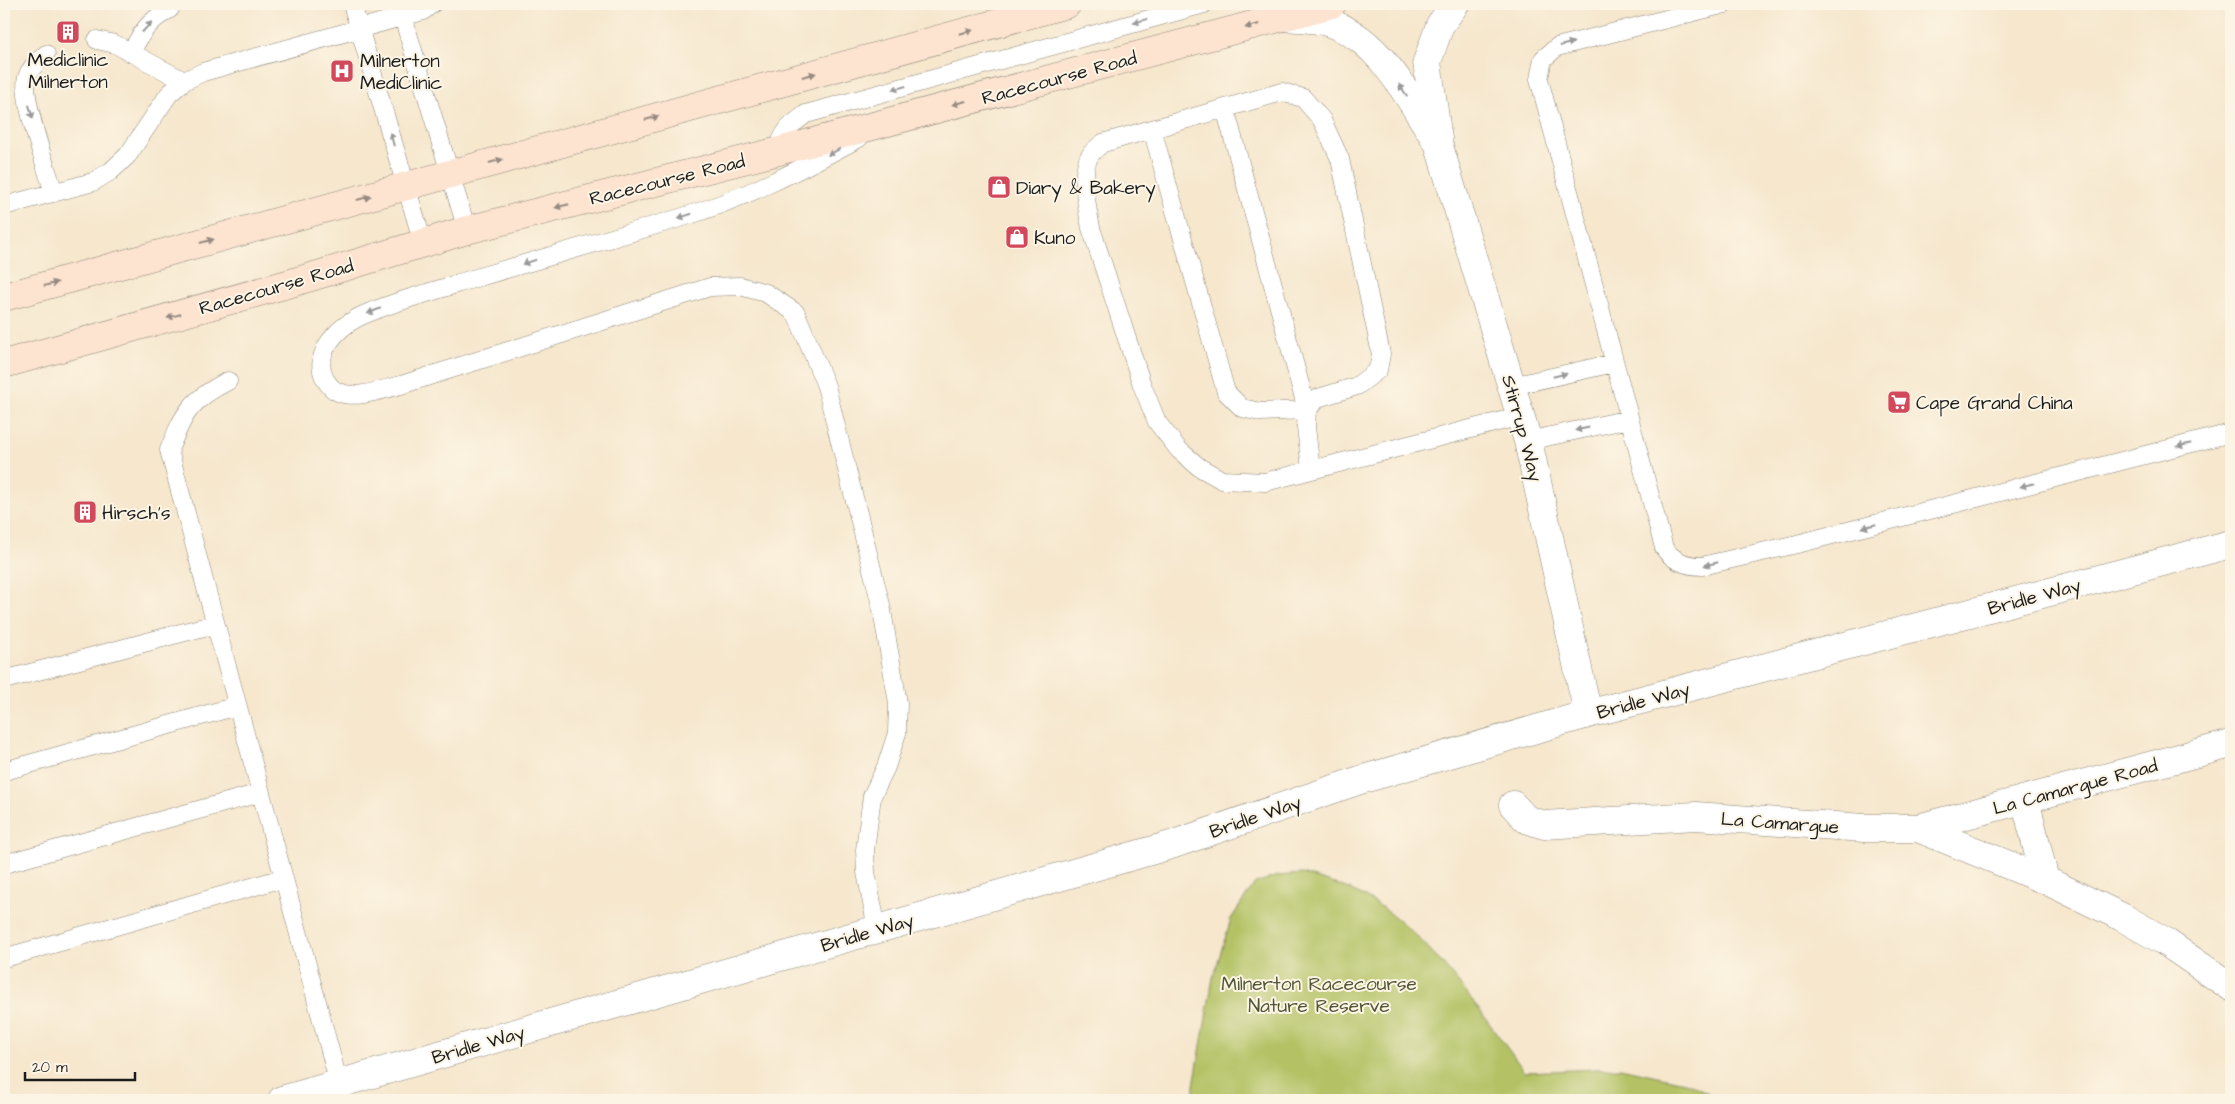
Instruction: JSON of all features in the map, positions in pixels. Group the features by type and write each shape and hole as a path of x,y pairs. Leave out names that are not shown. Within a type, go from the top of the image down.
{"main road":[{"path":"4,297 1066,4"},
{"name":"Racecourse Road","path":"4,364 467,230 779,151 1332,4"}],"street":[{"name":"Stirrup Way","path":"1454,4 1440,25 1427,62 1439,146 1524,428 1588,714"},
{"name":"Stirrup Way","path":"1285,17 1323,21 1356,35 1376,53 1391,72 1439,146"},
{"name":"Bridle Way","path":"282,1100 1171,844 1360,780 1588,714 2231,544"},
{"name":"La Camargue Road","path":"1918,828 2231,744"},
{"path":"2025,799 2045,880"},
{"name":"La Camargue","path":"1513,804 1526,819 1544,825 1696,816 1864,828 1918,828 2045,880 2122,917 2164,941 2231,987"}],"lane":[{"path":"352,4 423,243"},
{"path":"4,206 93,182 110,171 128,155 169,94 184,81 203,72 360,28 409,11 423,11 432,4"},
{"path":"779,151 780,139 790,125 806,114 1204,4"},
{"path":"1725,4 1557,47 1543,59 1539,78 1664,548 1675,560 1691,566 1702,566 1796,544 2231,433"},
{"path":"131,53 142,30 170,9"},
{"path":"409,11 449,174 467,230"},
{"path":"97,40 115,44 184,81"},
{"path":"46,54 30,70 26,79 28,100 54,193"},
{"path":"1152,129 1226,392 1242,408 1260,412 1307,410 1318,398 1357,386 1378,370 1381,354 1340,159 1322,120 1303,98 1282,92 1225,108 1103,143 1090,155 1085,173 1087,208 1091,228 1142,385 1157,422 1179,450 1199,467 1222,480 1265,482 1312,470 1524,428 1629,419"},
{"path":"1225,108 1307,410 1306,427 1312,470"},
{"path":"877,929 866,872 865,850 872,796 886,767 897,733 898,703 881,605 826,386 796,313 766,293 740,286 710,287 401,385 353,395 338,392 328,385 321,370 327,344 357,318 384,307 546,256 681,218 734,200 788,176 892,121"},
{"path":"1512,386 1614,363"},
{"path":"228,381 206,392 183,416 169,450 339,1084"},
{"path":"4,680 215,624"},
{"path":"4,771 237,706"},
{"path":"4,864 260,793"},
{"path":"4,958 283,878"}],"green space":[{"name":"Milnerton Racecourse Nature Reserve","path":"1302,874 1335,884 1367,898 1390,913 1412,932 1454,977 1525,1072 1620,1068 1689,1083 1721,1100 1194,1100 1194,1085 1213,978 1231,919 1255,883 1278,876"}],"place":[{"name":"Mediclinic Milnerton","path":"68,32"},
{"name":"Milnerton MediClinic","path":"342,71"},
{"name":"Diary & Bakery","path":"999,187"},
{"name":"Kuno","path":"1017,237"},
{"name":"Cape Grand China","path":"1899,402"},
{"name":"Hirsch's","path":"85,512"}]}
